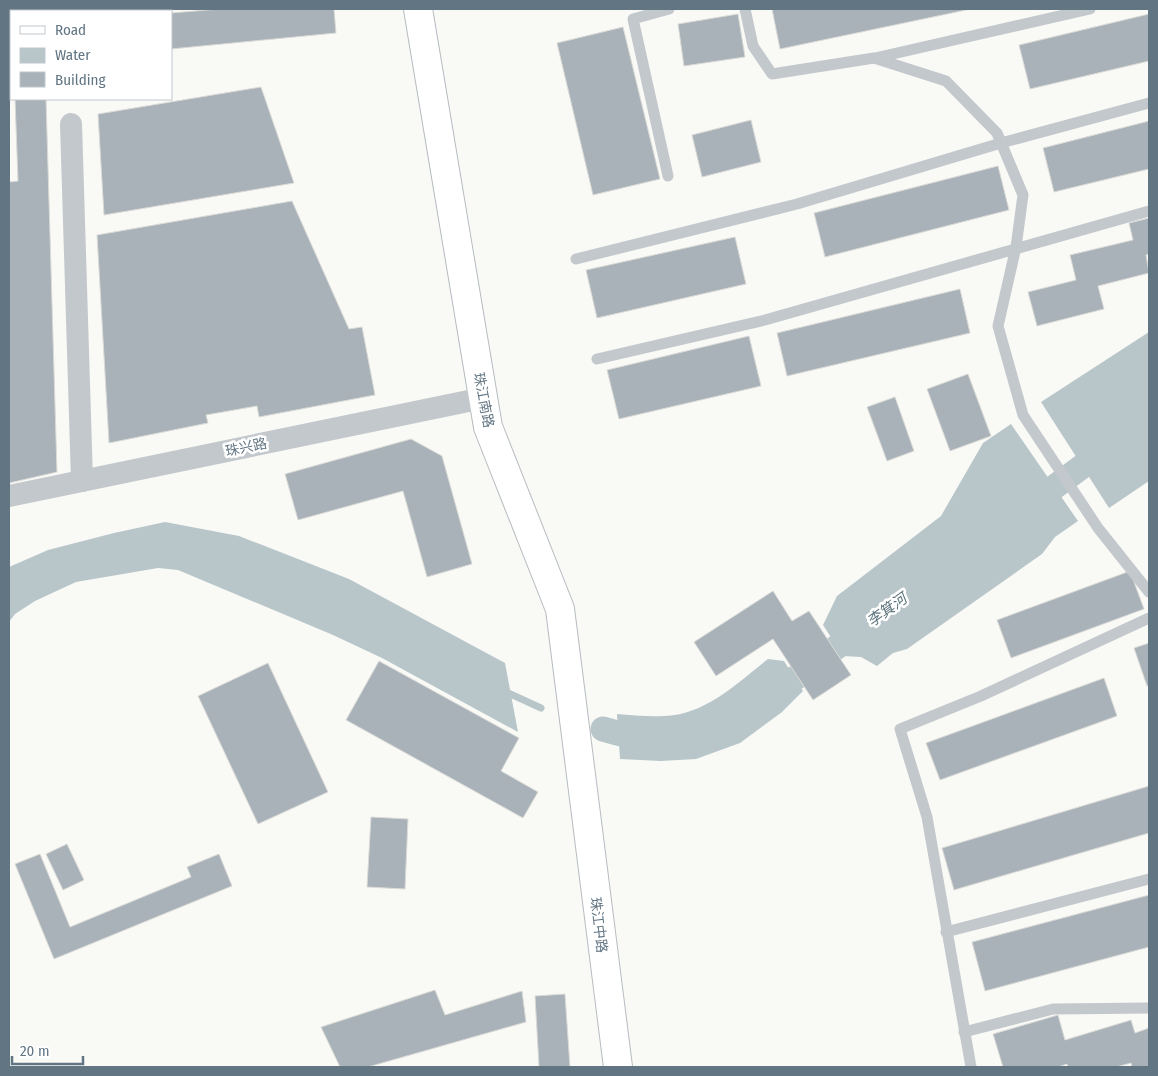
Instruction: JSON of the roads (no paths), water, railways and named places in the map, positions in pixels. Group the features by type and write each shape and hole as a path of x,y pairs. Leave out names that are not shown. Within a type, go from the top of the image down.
{"street":[{"name":"珠江南路","path":"418,9 488,427 560,609 581,783"},
{"path":"71,124 82,481"},
{"name":"珠兴路","path":"9,496 483,398"},
{"name":"珠江中路","path":"581,783 618,1067"}],"lane":[{"path":"668,176 633,19 670,9"},
{"path":"745,9 753,46 772,74 874,58 1090,9"},
{"path":"874,58 946,81 997,133 1022,195 1016,248 998,326 1023,415 1093,522 1149,592"},
{"path":"576,259 797,204 1149,103"},
{"path":"597,359 765,320 1149,210"},
{"path":"971,1067 927,817 900,729 981,696 1149,618"},
{"path":"946,932 1149,879"},
{"path":"964,1032 1053,1009 1149,1008"}],"water":[{"path":"1149,332 1149,481 1109,508 1041,402"},
{"path":"1011,424 1078,521 1055,537 1042,554 907,649 893,653 877,666 861,657 843,656 823,625 837,596 941,516 983,443"},
{"path":"165,522 239,536 349,579 505,663 518,732 382,658 333,635 178,570 158,568 76,582 35,601 15,614 9,622 9,567 48,550"},
{"path":"768,659 784,661 803,691 782,712 740,743 696,759 661,761 620,759 617,714 664,716 693,710 720,696"}],"waterway":[{"name":"李箕河","path":"1026,508 1149,417"},
{"name":"李箕河","path":"767,699 865,626"},
{"path":"504,691 541,708"},
{"name":"李箕河","path":"603,729 627,735 652,738"}]}
